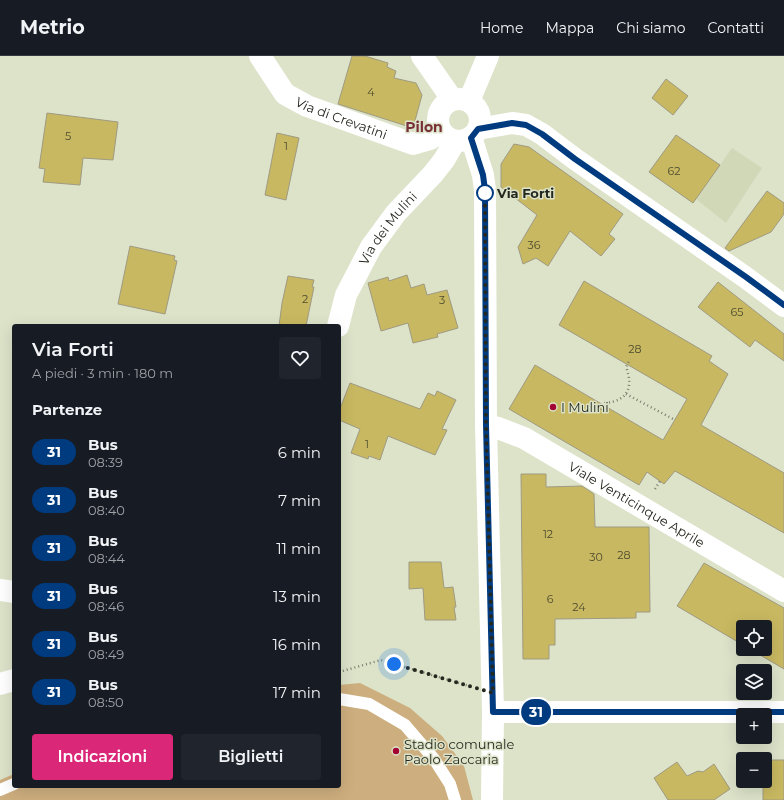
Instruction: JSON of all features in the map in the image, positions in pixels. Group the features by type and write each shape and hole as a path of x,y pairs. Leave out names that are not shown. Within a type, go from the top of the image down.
{"street":[{"name":"Via di Crevatini","path":"260,56 286,94 307,106 413,144 430,139 461,135 512,123 526,125 746,277 784,306"},
{"path":"422,56 461,100 477,108 480,115 480,122 461,135"},
{"path":"488,56 461,100 441,107 438,113 438,126 461,135 483,175 485,190 486,425 493,702 492,800"},
{"name":"Via dei Mulini","path":"339,324 346,295 371,247 396,213 437,169 461,135"},
{"name":"Viale Venticinque Aprile","path":"486,425 524,438 784,591"},
{"path":"0,590 12,592"},
{"path":"0,684 12,681"},
{"path":"493,702 784,712"}],"lane":[{"path":"341,699 369,704 405,725 434,759 450,784 454,800"},
{"path":"0,790 12,785"}],"path":[{"path":"601,410 605,403 620,400 626,394 629,375 626,368 630,360"},
{"path":"626,394 675,420"},
{"path":"341,671 380,660 493,702"}],"shaded area":[{"path":"732,148 762,168 726,223 696,199"},
{"name":"Stadio comunale Paolo Zaccaria","path":"360,683 410,708 442,736 464,766 473,800 0,800 0,780 12,775 12,788 341,788 341,685"}],"building":[{"path":"352,56 365,56 388,63 387,67 396,71 394,78 416,83 422,95 413,128 338,104"},
{"path":"666,79 688,96 673,115 652,98"},
{"path":"47,113 118,122 113,160 83,158 80,185 43,182 45,169 39,168"},
{"path":"277,133 299,138 286,200 265,195"},
{"path":"676,135 720,165 693,203 649,172"},
{"path":"514,144 529,147 623,214 609,234 615,239 601,256 570,231 548,266 536,258 523,264 518,247 537,215 501,187 501,164"},
{"path":"767,191 784,203 784,214 771,232 729,251 725,248"},
{"path":"130,246 175,256 174,260 177,261 165,314 118,304"},
{"path":"407,275 411,288 424,284 427,295 447,290 458,328 437,334 438,337 413,343 408,323 381,331 368,283 388,277 389,281"},
{"path":"288,276 314,280 306,324 279,324"},
{"name":"I Mulini","path":"584,281 712,356 709,361 728,374 701,425 784,473 784,533 675,471 664,484 647,472 639,485 509,409 535,365 663,440 687,399 559,325"},
{"path":"718,282 784,334 784,361 755,340 750,347 698,307"},
{"path":"350,383 420,409 428,393 435,396 437,391 456,400 442,429 447,430 435,455 388,436 380,460 369,456 368,459 351,453 360,429 341,421 341,406"},
{"path":"521,474 546,474 546,487 582,486 594,494 595,527 649,527 650,612 636,612 636,618 555,619 555,645 549,645 549,659 523,659"},
{"path":"409,562 441,562 444,588 453,587 456,620 425,620 423,588 409,589"},
{"path":"704,563 784,608 784,669 762,656 772,656 772,620 736,620 736,641 677,606"},
{"path":"772,760 784,760 784,800 763,800 763,788 772,788"},
{"path":"677,762 687,776 698,771 703,772 714,764 730,789 714,800 668,800 654,778"}],"bus line":[{"name":"31","path":"784,305 575,159 542,134 526,125 512,123 478,129 471,138 483,175 485,190 486,425 493,712 784,712"}],"place":[{"name":"Via Forti","path":"485,193"},
{"name":"I Mulini","path":"553,407"},
{"name":"Stadio comunale Paolo Zaccaria","path":"396,751"}],"district":[{"name":"Pilon","path":"424,127"}],"route":[{"path":"394,664 493,693 486,425 485,190 485,193"}]}
